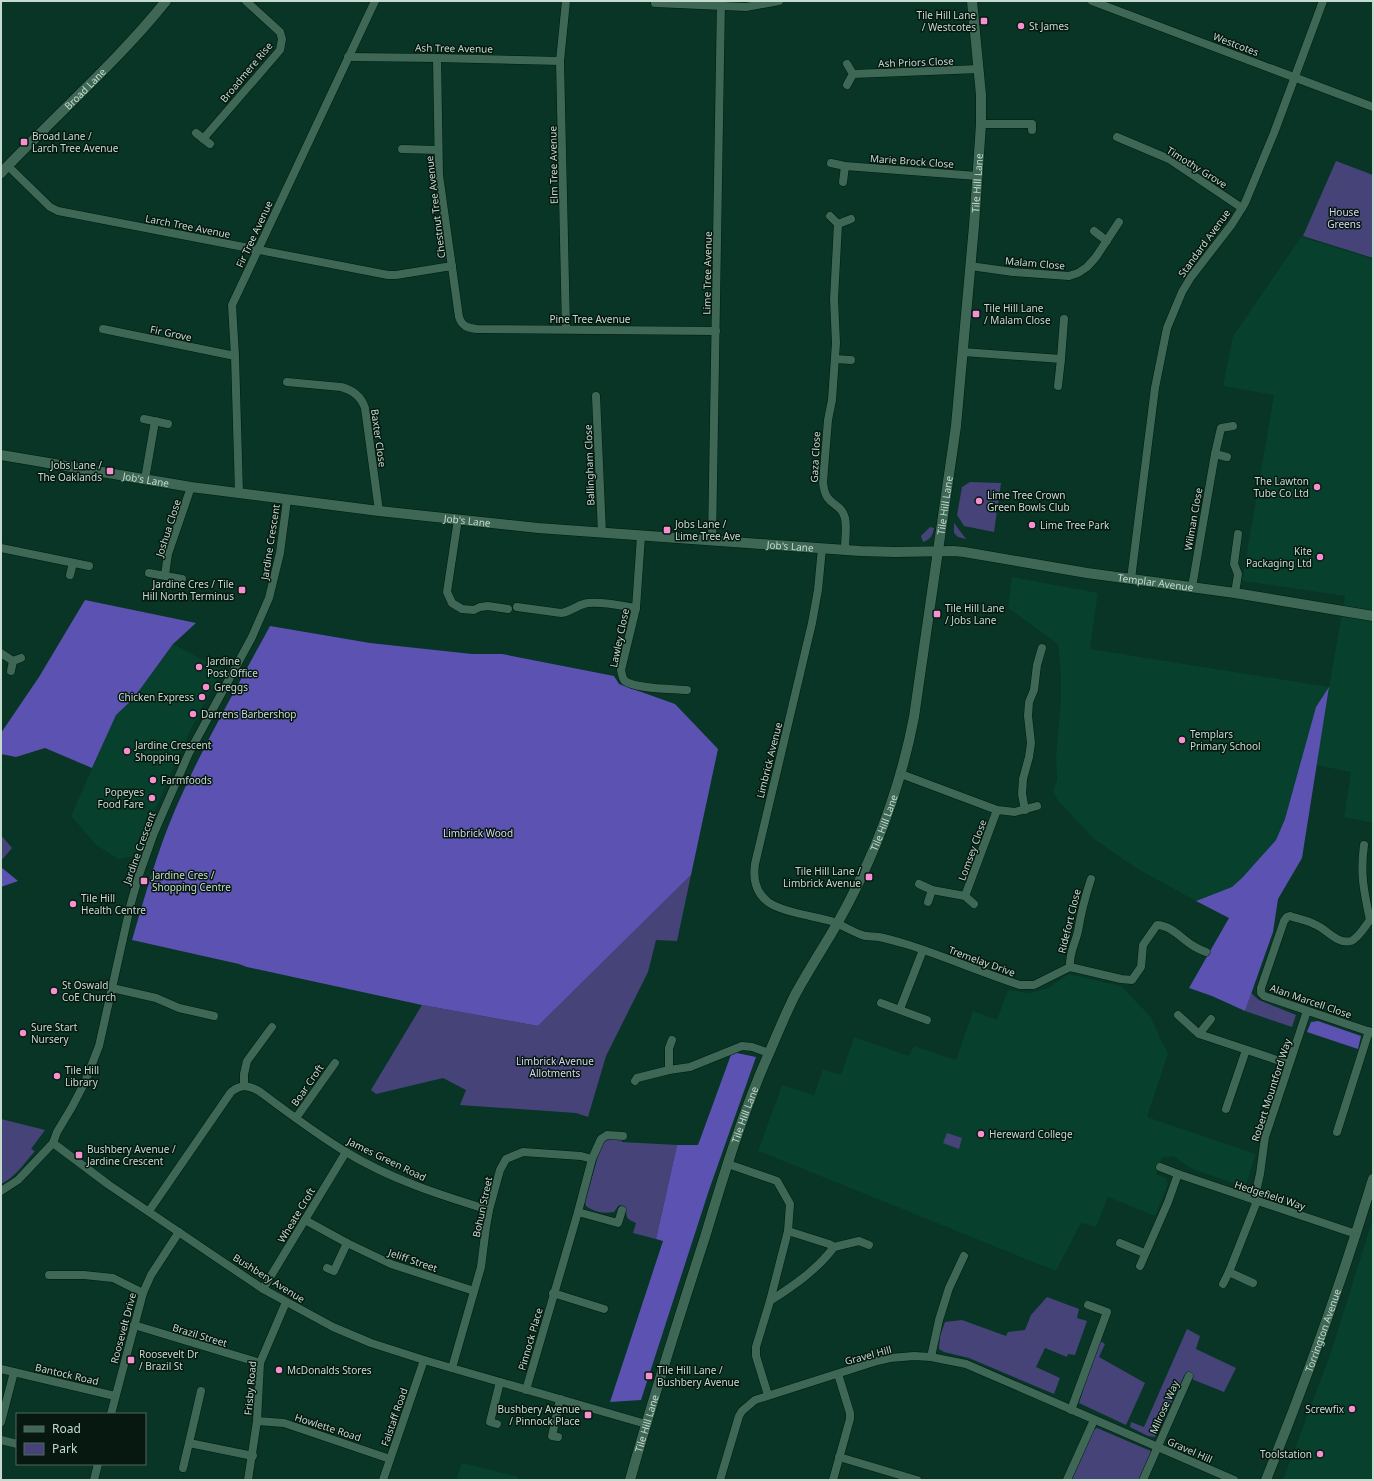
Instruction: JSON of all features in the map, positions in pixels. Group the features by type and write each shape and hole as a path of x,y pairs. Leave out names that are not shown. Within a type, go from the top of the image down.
{"street":[{"name":"Broad Lane","path":"4,169 98,78 146,26 166,1"},
{"name":"Broadmere Rise","path":"203,139 280,50 282,44 280,32 246,1"},
{"name":"Fir Tree Avenue","path":"239,493 232,305 375,1"},
{"name":"Elm Tree Avenue","path":"566,1 560,61 566,329"},
{"path":"655,2 721,4 746,7 778,1"},
{"name":"Tile Hill Lane","path":"630,1480 646,1424 743,1119 769,1053 794,997 837,923 865,868 882,829 901,774 909,742 914,718 956,426 963,352 981,124 979,69 972,1"},
{"name":"Westcotes","path":"1092,1 1373,107"},
{"name":"Standard Avenue","path":"1131,579 1155,388 1167,328 1190,277 1232,224 1242,208 1274,133 1323,1"},
{"name":"Lime Tree Avenue","path":"712,540 721,4"},
{"name":"Ash Tree Avenue","path":"348,57 560,61"},
{"name":"Chestnut Tree Avenue","path":"438,58 439,175 459,317 461,323 465,327"},
{"path":"847,64 853,74 847,85"},
{"name":"Ash Priors Close","path":"853,74 979,69"},
{"path":"981,124 1032,124 1032,130"},
{"path":"196,133 210,144"},
{"name":"Timothy Grove","path":"1117,136 1169,159 1242,208"},
{"path":"402,149 438,150"},
{"name":"Marie Brock Close","path":"831,163 845,166 977,176"},
{"path":"843,182 845,166"},
{"name":"Larch Tree Avenue","path":"4,169 55,210 388,275 452,266"},
{"path":"830,216 838,224 851,219"},
{"name":"Malam Close","path":"970,266 1069,276 1078,273 1087,267 1096,257 1119,222"},
{"name":"Gaza Close","path":"838,224 834,300 836,343 832,400 828,420 823,482 824,493 828,500 843,513 845,519 845,549"},
{"path":"1094,231 1107,241"},
{"path":"1058,386 1064,319"},
{"name":"Pine Tree Avenue","path":"465,327 477,329 716,331"},
{"name":"Fir Grove","path":"103,330 235,356"},
{"path":"963,352 1061,359"},
{"path":"835,359 852,360"},
{"name":"Baxter Close","path":"287,382 342,387 349,389 360,398 365,408 379,511"},
{"name":"Ballingham Close","path":"596,396 602,533"},
{"path":"144,419 168,424"},
{"path":"145,479 155,421"},
{"name":"Wilman Close","path":"1192,587 1220,428 1233,426"},
{"path":"1215,454 1227,457"},
{"name":"Job's Lane","path":"1,455 191,487 379,511 538,528 822,548 895,552 938,552"},
{"name":"Joshua Close","path":"165,575 168,554 189,498 191,487"},
{"name":"Jardine Crescent","path":"1,1191 18,1180 53,1143 57,1132 85,1082 94,1060 102,1032 131,903 154,834 189,753 252,637 269,598 280,553 287,500"},
{"path":"458,519 447,592 452,603 462,609 474,610 480,607 488,606 508,609"},
{"path":"1235,593 1238,574 1234,564 1238,534"},
{"name":"Lawley Close","path":"641,536 636,608 621,670 624,679 637,686 687,690"},
{"path":"1,548 89,566"},
{"name":"Limbrick Avenue","path":"822,548 818,590 812,623 762,832 754,875 758,890 762,896 773,905 837,923"},
{"name":"Templar Avenue","path":"938,552 964,552 1131,579 1235,593 1373,616"},
{"path":"70,575 72,563"},
{"path":"149,573 182,579"},
{"path":"517,607 561,613 567,612 585,603 636,608"},
{"path":"1024,810 1022,794 1023,778 1031,743 1028,716 1029,702 1034,690 1037,665 1042,648"},
{"path":"1,653 13,661"},
{"path":"13,661 21,658"},
{"path":"12,671 13,661"},
{"path":"901,774 997,810 1015,812 1037,806"},
{"name":"Lomsey Close","path":"965,896 997,810"},
{"path":"1364,845 1362,883 1372,920"},
{"name":"Ridefort Close","path":"1070,967 1070,958 1091,879"},
{"name":"Lomsey Close","path":"919,884 932,890 965,896 974,904"},
{"path":"928,902 932,890"},
{"name":"Alan Marcell Close","path":"1337,1132 1371,1032 1264,996 1261,993 1261,988 1266,969 1284,921 1287,917 1290,916 1316,924 1334,937 1344,941 1351,941 1354,939 1372,920"},
{"name":"Tremelay Drive","path":"837,923 846,929 864,936 891,940 923,950 1020,985 1034,985 1070,967"},
{"path":"1070,967 1121,979 1132,980 1141,967 1143,945 1157,926 1161,925 1181,936 1191,945 1206,952"},
{"path":"900,1009 923,950"},
{"path":"112,988 156,998 179,1008 214,1016"},
{"path":"881,1003 928,1020"},
{"name":"Robert Mountford Way","path":"1223,1284 1256,1201 1265,1137 1307,1011"},
{"path":"1178,1015 1199,1034 1289,1064"},
{"path":"1199,1034 1211,1019"},
{"path":"149,1211 231,1092 236,1087 244,1085 244,1074 247,1061 272,1027"},
{"path":"669,1070 672,1040"},
{"path":"635,1081 637,1078 669,1070 690,1067 742,1046 752,1047 769,1053"},
{"path":"1226,1110 1246,1050"},
{"name":"Boar Croft","path":"296,1118 335,1063"},
{"name":"James Green Road","path":"244,1085 259,1091 346,1152 410,1183 444,1196 489,1210"},
{"name":"Pinnock Place","path":"526,1390 592,1159 601,1139 607,1135 623,1136"},
{"name":"Bushbery Avenue","path":"53,1143 109,1185 263,1289 333,1327 351,1335 424,1360 646,1424"},
{"name":"Wheate Croft","path":"263,1289 346,1152"},
{"name":"Bohun Street","path":"452,1368 481,1267 489,1210 500,1170 506,1159 523,1152 581,1156 592,1159"},
{"path":"728,1164 777,1180 790,1204 788,1231 770,1301 756,1346 756,1356 768,1395"},
{"name":"Hedgefield Way","path":"1160,1167 1356,1234"},
{"path":"1140,1266 1144,1253 1168,1202 1178,1174"},
{"name":"Torrington Avenue","path":"1266,1480 1312,1362 1356,1234 1373,1179"},
{"path":"578,1212 618,1223 622,1210"},
{"name":"Jeliff Street","path":"305,1220 347,1243 391,1264 474,1291"},
{"path":"788,1231 834,1247"},
{"name":"Roosevelt Drive","path":"110,1413 143,1293 158,1263 179,1232"},
{"path":"770,1301 789,1289 808,1274 825,1259 834,1247 860,1241 869,1245"},
{"path":"327,1268 334,1271 347,1243"},
{"path":"1120,1243 1144,1253"},
{"path":"931,1357 939,1320 949,1288 964,1256"},
{"path":"1229,1272 1253,1283"},
{"path":"50,1275 84,1275 113,1278 143,1293"},
{"path":"553,1293 604,1309"},
{"name":"Frisby Road","path":"248,1480 253,1456 257,1421 260,1363 286,1302"},
{"path":"1071,1410 1107,1312 1088,1305"},
{"name":"Brazil Street","path":"134,1325 260,1363"},
{"name":"Gravel Hill","path":"720,1480 739,1416 742,1411 755,1400 878,1361 890,1358 914,1356 931,1357 966,1364 1234,1480"},
{"name":"Falstaff Road","path":"383,1480 424,1360"},
{"name":"Bantock Road","path":"1,1369 115,1396"},
{"path":"1,1422 14,1372"},
{"path":"833,1480 850,1419 850,1413 838,1374"},
{"name":"Milrose Way","path":"1143,1480 1189,1376"},
{"path":"496,1424 490,1422 500,1382"},
{"path":"183,1468 201,1391"},
{"path":"558,1437 552,1436 560,1399"},
{"path":"1067,1480 1094,1420"},
{"name":"Howlette Road","path":"257,1421 284,1424 390,1459"},
{"path":"1,1440 16,1444"},
{"path":"189,1443 253,1456"},
{"path":"839,1457 917,1480"},
{"path":"94,1480 98,1465"}],"shaded area":[{"path":"1301,237 1373,259 1373,823 1344,817 1351,772 1316,765 1329,689 1285,819 1276,840 1232,887 1196,901 1136,868 1094,839 1059,802 1053,792 1057,780 1056,756 1061,698 1061,675 1058,644 1008,608 1012,577 1098,593 1090,649 1329,687 1345,596 1242,581 1274,395 1223,386 1233,336"},
{"path":"173,644 222,670 188,735 135,856 118,859 96,845 71,816 116,715 133,699"},
{"name":"Hereward College","path":"1069,974 1121,986 1150,1016 1168,1054 1147,1117 1256,1154 1245,1187 1192,1169 1173,1156 1162,1158 1156,1174 1166,1178 1168,1184 1155,1216 1108,1197 1096,1227 1081,1223 1056,1271 758,1151 782,1085 814,1095 823,1069 841,1075 854,1037 909,1056 914,1046 956,1060 973,1011 997,1020 1008,990 1030,993 1048,988"},
{"path":"1373,1218 1373,1480 1283,1480 1331,1352"},
{"path":"462,1463 518,1477 518,1480 456,1480"}],"green space":[{"name":"House Greens","path":"1336,161 1373,175 1373,258 1303,236"},
{"name":"Lime Tree Crown Green Bowls Club","path":"970,482 1001,483 994,532 964,526 957,515 962,487"},
{"path":"954,523 966,539 958,537 954,533"},
{"path":"930,527 934,528 932,535 928,540 923,542 921,536"},
{"path":"85,600 196,623 173,644 133,699 116,715 92,768 45,748 16,757 1,754 1,733 39,677"},
{"name":"Limbrick Wood","path":"270,626 370,643 472,654 502,654 614,676 619,684 675,704 718,749 691,875 538,1026 422,1005 132,940 157,858 185,787 208,740"},
{"path":"1329,687 1302,858 1278,899 1273,932 1245,1011 1212,996 1189,988 1229,918 1196,901 1232,887 1276,840 1285,819 1316,707"},
{"path":"1,835 12,848 1,861"},
{"path":"1,867 18,881 1,887"},
{"name":"Limbrick Avenue Allotments","path":"691,875 677,941 656,940 648,972 606,1056 588,1117 576,1113 460,1105 466,1090 443,1078 376,1094 371,1090 422,1005 538,1026"},
{"path":"1251,993 1259,1000 1296,1015 1292,1027 1245,1011"},
{"path":"1318,1021 1361,1036 1358,1049 1307,1032 1311,1022"},
{"path":"732,1052 756,1057 709,1190 641,1400 610,1402 663,1241 656,1239 677,1145 698,1145"},
{"path":"1,1119 45,1130 31,1149 35,1151 11,1178 1,1184"},
{"path":"947,1133 962,1138 959,1149 943,1143"},
{"path":"607,1138 622,1138 622,1142 677,1145 656,1239 633,1233 636,1223 628,1218 625,1207 619,1205 614,1212 602,1213 592,1210 586,1206 585,1202 602,1142"},
{"path":"1047,1297 1079,1309 1077,1318 1087,1321 1075,1355 1068,1354 1067,1357 1045,1348 1036,1367 1060,1378 1054,1394 969,1358 944,1352 939,1349 940,1336 945,1322 962,1320 1006,1336 1008,1332 1025,1330 1031,1315"},
{"path":"1187,1329 1200,1336 1196,1349 1236,1368 1224,1392 1184,1376 1155,1437 1148,1436 1130,1427 1131,1422 1144,1427"},
{"path":"1099,1340 1105,1344 1099,1357 1145,1383 1126,1425 1079,1403"},
{"path":"1097,1428 1153,1452 1142,1480 1071,1480 1093,1430"}],"place":[{"name":"Tile Hill Lane / Westcotes","path":"984,21"},
{"name":"St James","path":"1021,26"},
{"name":"Broad Lane / Larch Tree Avenue","path":"24,142"},
{"name":"Tile Hill Lane / Malam Close","path":"976,314"},
{"name":"Jobs Lane / The Oaklands","path":"110,471"},
{"name":"The Lawton Tube Co Ltd","path":"1317,487"},
{"name":"Lime Tree Crown Green Bowls Club","path":"979,501"},
{"name":"Lime Tree Park","path":"1032,525"},
{"name":"Jobs Lane / Lime Tree Ave","path":"667,530"},
{"name":"Kite Packaging Ltd","path":"1320,557"},
{"name":"Jardine Cres / Tile Hill North Terminus","path":"242,590"},
{"name":"Tile Hill Lane / Jobs Lane","path":"937,614"},
{"name":"Jardine Post Office","path":"199,667"},
{"name":"Greggs","path":"206,687"},
{"name":"Chicken Express","path":"202,697"},
{"name":"Darrens Barbershop","path":"193,714"},
{"name":"Templars Primary School","path":"1182,740"},
{"name":"Jardine Crescent Shopping","path":"127,751"},
{"name":"Farmfoods","path":"153,780"},
{"name":"Popeyes Food Fare","path":"152,798"},
{"name":"Tile Hill Lane / Limbrick Avenue","path":"869,877"},
{"name":"Jardine Cres / Shopping Centre","path":"144,881"},
{"name":"Tile Hill Health Centre","path":"73,904"},
{"name":"St Oswald CoE Church","path":"54,991"},
{"name":"Sure Start Nursery","path":"23,1033"},
{"name":"Tile Hill Library","path":"57,1076"},
{"name":"Hereward College","path":"981,1134"},
{"name":"Bushbery Avenue / Jardine Crescent","path":"79,1155"},
{"name":"Roosevelt Dr / Brazil St","path":"131,1360"},
{"name":"McDonalds Stores","path":"279,1370"},
{"name":"Tile Hill Lane / Bushbery Avenue","path":"649,1376"},
{"name":"Screwfix","path":"1352,1409"},
{"name":"Bushbery Avenue / Pinnock Place","path":"588,1415"},
{"name":"Toolstation","path":"1320,1454"}]}
